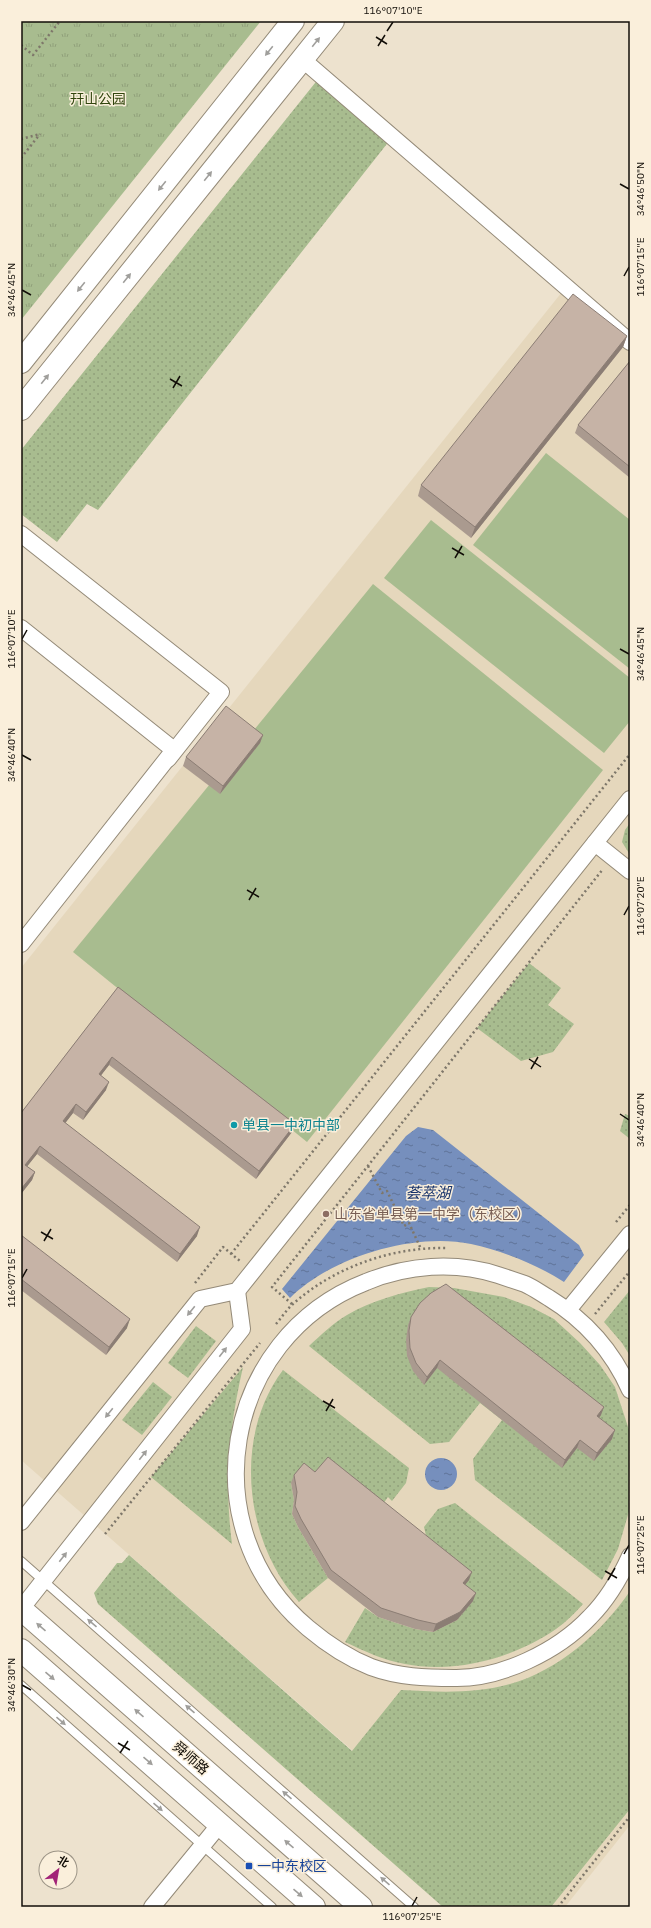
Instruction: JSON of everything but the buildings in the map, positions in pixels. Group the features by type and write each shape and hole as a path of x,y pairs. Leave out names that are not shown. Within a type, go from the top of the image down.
{"main road":[{"path":"21,362 294,21"},
{"path":"21,409 333,21"},
{"name":"舜师路","path":"21,1609 361,1907"},
{"path":"21,1650 314,1907"}],"street":[{"path":"302,59 630,342"},
{"path":"21,534 221,692 21,944"},
{"path":"21,628 174,750 167,760"},
{"path":"21,1522 200,1299 237,1291 630,799"},
{"path":"595,843 630,871"},
{"path":"568,1310 630,1234"},
{"path":"630,1390 622,1372 598,1338 568,1310 528,1285 483,1270 435,1266 388,1273 344,1290 305,1317 273,1352 250,1394 237,1439 235,1486 244,1533 263,1577 292,1615 328,1645 370,1667 417,1678 464,1678 503,1670 511,1668 554,1647 590,1617 619,1580 630,1556"},
{"path":"21,1609 242,1329 237,1291"},
{"path":"152,1907 220,1824"}],"lane":[{"path":"21,1560 414,1907"},
{"path":"21,1686 272,1907"}],"path":[{"path":"21,45 33,55 60,21"},
{"path":"21,139 40,134 21,158"},
{"path":"231,1254 630,754"},
{"path":"272,1329 292,1304 272,1287 604,868"},
{"path":"368,1166 382,1193 387,1191 404,1226 409,1223 421,1249"},
{"path":"595,1314 630,1270"},
{"path":"105,1534 262,1341"},
{"path":"558,1907 630,1816"}],"shaded area":[{"name":"山东省单县第一中学（东校区）","path":"566,287 630,342 630,1825 565,1907 531,1907 21,1460 21,968"}],"green space":[{"name":"幵山公园","path":"21,21 261,21 21,320"},
{"path":"319,78 390,140 98,510 87,504 57,542 21,514 21,450"},
{"path":"546,453 630,520 630,669 473,545"},
{"path":"431,520 630,678 630,721 604,753 384,578"},
{"path":"373,584 603,770 307,1142 73,952"},
{"path":"630,823 630,855 622,842 625,830"},
{"path":"529,963 561,988 548,1005 574,1024 553,1052 521,1061 477,1028"},
{"path":"625,1114 630,1116 630,1139 620,1131"},
{"path":"429,1287 454,1288 504,1297 531,1307 554,1319 580,1343 600,1365 615,1387 630,1433 630,1508 618,1549 602,1580 475,1480 473,1459 502,1420 480,1403 449,1442 430,1444 309,1346 327,1329 347,1315 366,1305"},
{"path":"630,1290 630,1356 622,1343 604,1322"},
{"path":"196,1326 216,1341 188,1378 168,1363"},
{"path":"243,1367 234,1412 229,1455 228,1499 232,1544 151,1477"},
{"path":"283,1370 409,1468 406,1483 392,1501 388,1497 383,1504 312,1481 291,1483 294,1500 292,1514 328,1578 299,1602 280,1577 266,1549 257,1519 252,1488 252,1456 257,1426 267,1396"},
{"path":"153,1382 172,1397 142,1435 122,1420"},
{"path":"455,1503 583,1604 574,1614 556,1629 540,1639 503,1655 464,1665 424,1667 405,1664 381,1658 345,1642 365,1608 378,1617 415,1629 433,1632 457,1620 472,1601 427,1540 424,1527 438,1509"},
{"path":"129,1555 352,1751 401,1690 442,1692 469,1691 510,1684 528,1678 545,1670 578,1648 607,1621 630,1591 630,1809 551,1907 443,1907 98,1604 94,1593 117,1563 122,1563"}],"water":[{"name":"荟萃湖","path":"418,1127 433,1130 579,1245 584,1255 564,1282 531,1264 495,1250 471,1244 449,1241 424,1242 399,1245 374,1251 350,1260 307,1283 290,1298 282,1289 406,1136"},
{"path":"441,1458 447,1459 454,1465 457,1474 456,1480 450,1487 441,1490 435,1489 428,1483 425,1474 426,1468 432,1461"}],"place":[{"name":"单县一中初中部","path":"234,1125"},
{"name":"山东省单县第一中学（东校区）","path":"326,1214"},
{"name":"一中东校区","path":"249,1866"}]}
